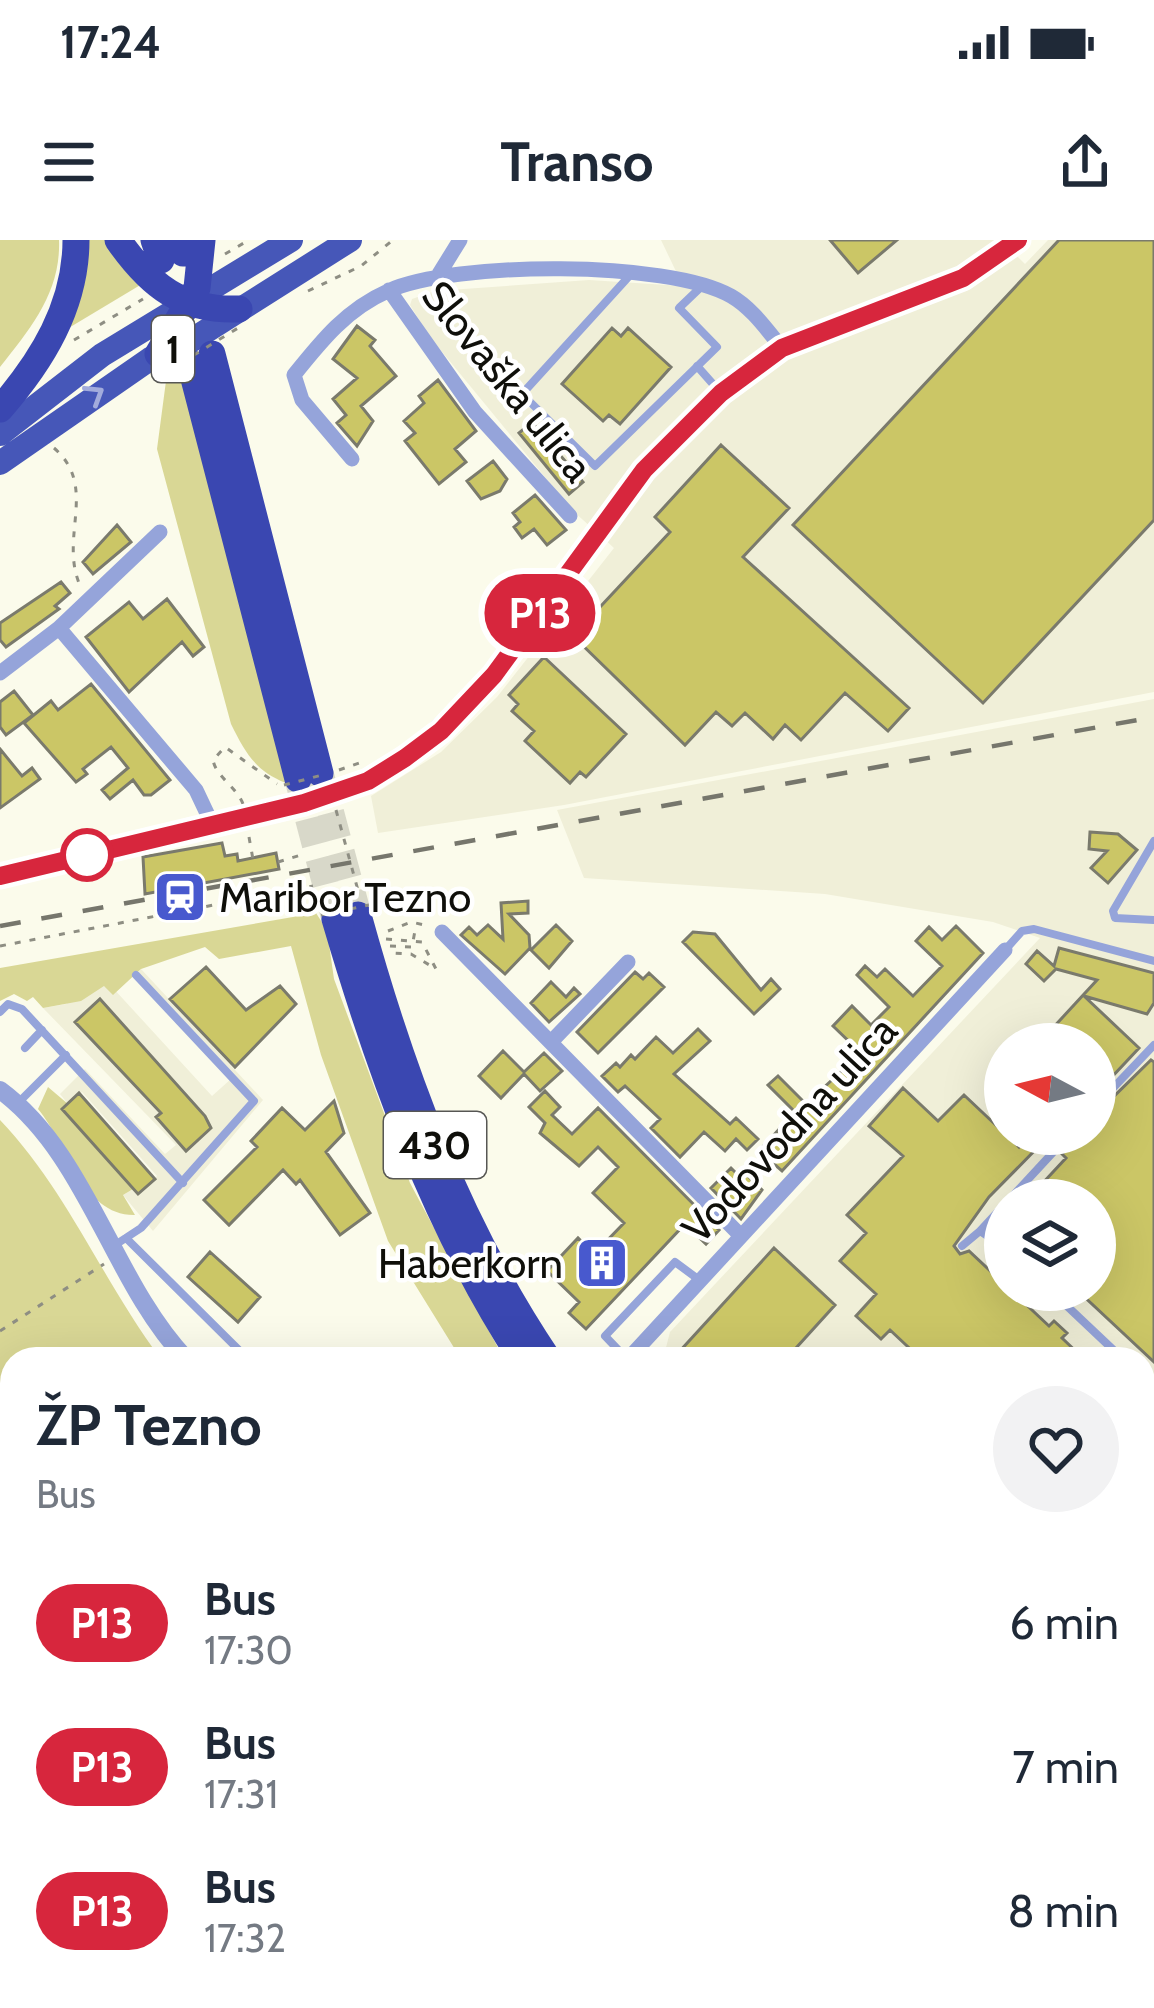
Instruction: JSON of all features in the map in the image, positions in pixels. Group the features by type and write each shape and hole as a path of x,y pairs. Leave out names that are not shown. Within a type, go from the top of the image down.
{"highway":[{"path":"0,409 49,342 69,296 76,240"},
{"path":"118,240 174,297 238,319"},
{"path":"180,250 174,297 182,360 312,779"},
{"name":"430","path":"352,916 412,1146 462,1255 515,1347"},
{"name":"430","path":"352,916 436,1148 490,1263 541,1347"}],"main road":[{"name":"1","path":"0,434 174,297 291,240"},
{"name":"1","path":"0,463 182,360 192,340 238,319 350,240"}],"street":[{"path":"439,274 460,240"},
{"path":"0,876 281,810 368,781 441,731 494,675 644,470 721,393 782,348 963,278 1018,240"},
{"path":"352,459 302,400 294,375 346,314 389,290 439,274 632,273 703,285 731,296 755,315 782,348"},
{"name":"Slovaška ulica","path":"389,290 475,412 571,516"},
{"path":"0,673 59,628 160,532"},
{"path":"59,628 196,790 213,826"},
{"path":"442,932 739,1234"},
{"name":"Vodovodna ulica","path":"639,1347 1005,950"},
{"path":"551,1042 628,962"},
{"path":"0,1090 49,1141 141,1303 176,1347"}],"lane":[{"path":"632,273 522,394 595,466 717,347 679,308 703,285"},
{"path":"698,366 721,393"},
{"path":"1154,842 1113,911 1115,918 1154,920"},
{"path":"1005,950 1022,931 1034,929 1154,961"},
{"path":"136,975 254,1101 182,1183 114,1249 233,1347"},
{"path":"0,1012 15,1004 182,1183"},
{"path":"25,1048 42,1030"},
{"path":"1116,1085 1154,1045"},
{"path":"17,1103 66,1055"},
{"path":"1028,1179 1051,1155"},
{"path":"962,1246 984,1227"},
{"path":"980,1231 984,1234"},
{"path":"615,1347 604,1336 675,1262 698,1280"},
{"path":"1072,1311 1110,1347"}],"path":[{"path":"180,250 249,240"},
{"path":"304,293 361,266 393,240"},
{"path":"49,342 64,346 174,297"},
{"path":"182,360 238,319"},
{"path":"53,447 76,470 80,491 71,555 77,580 90,598"},
{"path":"244,806 236,786 214,768 213,760 225,747 238,752 256,774 312,779"},
{"path":"349,763 364,758"},
{"path":"336,809 360,898 352,916 384,955 411,953 436,968 430,949 413,940 386,939 386,932 417,923 442,932"},
{"path":"248,829 254,865"},
{"path":"278,862 304,854"},
{"path":"0,946 313,886"},
{"path":"382,949 412,947 417,923"},
{"path":"0,1331 114,1249"}],"shaded area":[{"path":"0,240 59,240 49,293 0,367"},
{"path":"84,240 107,240 142,284 62,332"},
{"path":"661,240 1001,240 1025,264 1048,240 1154,240 1154,692 564,805 378,833 371,796 441,752 497,697 614,548 572,510 429,336 410,305 412,299 435,291 589,280 683,286"},
{"path":"185,366 286,783 252,760 231,724 157,449 166,381"},
{"path":"1154,699 1154,1347 666,1347 670,1332 1040,938 993,922 825,894 584,878 557,810"},
{"path":"316,913 327,930 334,979 410,1183 498,1347 454,1347 388,1241 321,1055 291,946 219,959 205,947 141,969 113,995 104,986 81,1001 43,1008 33,997 27,1001 14,994 0,1001 0,968"},
{"path":"141,969 263,1100 153,1231 123,1195 133,1189 138,1194 157,1176 82,1092 68,1104 60,1094 85,1069 165,1154 176,1145 43,1008 66,1004 102,976 212,1096 231,1079 136,975"},
{"path":"48,1087 68,1104 63,1109 133,1189 123,1195 135,1215 102,1204 78,1175 38,1109"},
{"path":"0,1120 45,1176 153,1347 0,1347"}],"building":[{"path":"830,240 897,240 858,273"},
{"path":"1059,240 1154,240 1154,520 983,703 793,525"},
{"path":"357,326 375,340 370,346 396,376 361,406 373,421 357,446 337,423 346,415 333,399 357,378 333,359"},
{"path":"612,328 621,336 628,328 671,367 620,424 609,415 603,421 562,384"},
{"path":"438,380 476,431 455,449 466,462 439,484 405,441 415,433 404,421 424,403 419,396"},
{"path":"532,422 583,482 569,494 519,433"},
{"path":"721,445 789,508 743,557 909,708 888,731 845,693 801,740 785,725 773,739 745,713 732,726 716,712 685,745 573,636 670,532 655,517"},
{"path":"493,461 507,479 500,491 481,499 467,481"},
{"path":"535,495 566,530 547,545 534,529 522,538 514,527 520,522 513,513"},
{"path":"117,525 131,542 93,574 83,562"},
{"path":"61,582 70,593 55,606 59,609 6,647 0,640 0,623"},
{"path":"167,599 204,647 193,656 182,642 129,692 86,637 129,602 143,619"},
{"path":"544,657 626,734 586,777 580,772 570,783 525,741 534,731 512,711 518,704 509,695"},
{"path":"91,684 170,780 151,795 144,795 133,780 110,799 102,790 128,768 111,747 83,769 87,774 76,782 24,723 51,701 58,710"},
{"path":"14,691 33,715 6,735 0,727 0,702"},
{"path":"0,749 22,776 32,768 40,779 0,808"},
{"path":"1090,832 1118,834 1137,850 1108,883 1091,868 1107,851 1089,849"},
{"path":"222,843 225,856 237,854 238,861 276,853 279,869 145,894 143,857"},
{"path":"528,901 528,913 509,914 529,935 530,948 505,974 461,935 469,927 477,935 488,925 503,939 501,903"},
{"path":"556,925 572,941 549,968 531,950"},
{"path":"956,926 983,953 782,1171 759,1151 795,1112 768,1085 778,1076 806,1104 861,1053 833,1026 852,1006 871,1025 889,1007 857,975 865,966 877,977 885,969 913,996 942,966 916,941 929,927 942,940"},
{"path":"693,932 715,934 761,990 771,979 780,989 754,1014 683,942"},
{"path":"1059,948 1154,973 1154,1003 1147,1014 1084,996 1113,1023 1057,1023 1097,980 1056,969 1044,981 1026,964 1037,951 1054,966"},
{"path":"206,967 246,1010 280,986 296,1004 235,1067 170,999"},
{"path":"635,972 643,979 649,973 664,987 598,1053 577,1032"},
{"path":"551,982 566,997 574,988 580,994 549,1022 531,1003"},
{"path":"100,999 205,1116 211,1128 186,1151 156,1117 161,1113 75,1022"},
{"path":"1116,1026 1139,1048 1116,1073"},
{"path":"698,1029 710,1041 674,1074 730,1124 736,1118 758,1139 747,1150 736,1139 725,1151 704,1132 680,1157 651,1128 660,1119 625,1086 618,1092 602,1076 631,1055 635,1059 656,1037 673,1053"},
{"path":"503,1051 524,1072 544,1053 562,1071 540,1091 524,1074 501,1098 479,1076"},
{"path":"1154,1062 1154,1347 1138,1347 1099,1311 1116,1311 1116,1179 1046,1179 1066,1158 1063,1155 1116,1155 1116,1094"},
{"path":"903,1088 938,1121 964,1095 984,1114 984,1155 1030,1155 1007,1179 984,1179 984,1204 954,1246 960,1254 969,1251 984,1265 984,1311 1033,1311 1049,1326 1054,1321 1067,1333 1062,1338 1071,1347 908,1347 890,1330 881,1339 856,1316 876,1294 840,1261 866,1233 847,1215 903,1156 869,1126"},
{"path":"545,1091 560,1107 552,1115 572,1134 598,1108 719,1230 706,1244 685,1224 586,1329 569,1313 579,1302 547,1271 578,1238 594,1254 624,1223 593,1193 618,1167 598,1147 579,1166 540,1133 545,1123 529,1107"},
{"path":"79,1093 155,1179 138,1194 62,1109"},
{"path":"334,1101 344,1133 326,1152 370,1213 340,1235 300,1180 296,1184 283,1170 229,1225 204,1200 257,1147 251,1141 282,1108 305,1130"},
{"path":"731,1168 740,1177 744,1172 762,1190 741,1219 711,1188"},
{"path":"774,1248 835,1305 797,1347 684,1347"},
{"path":"210,1252 260,1297 238,1322 188,1277"}],"tunnel":[{"path":"320,773 358,915"},
{"path":"298,779 335,919"}],"railway":[{"path":"0,926 1154,717"}],"bus line":[{"name":"P13","path":"0,876 304,803 368,781 405,758 441,731 494,675 644,470 721,393 782,348 963,278 1018,240"}],"place":[{"name":"Maribor Tezno","path":"180,897"},
{"name":"Haberkorn","path":"602,1263"}]}
